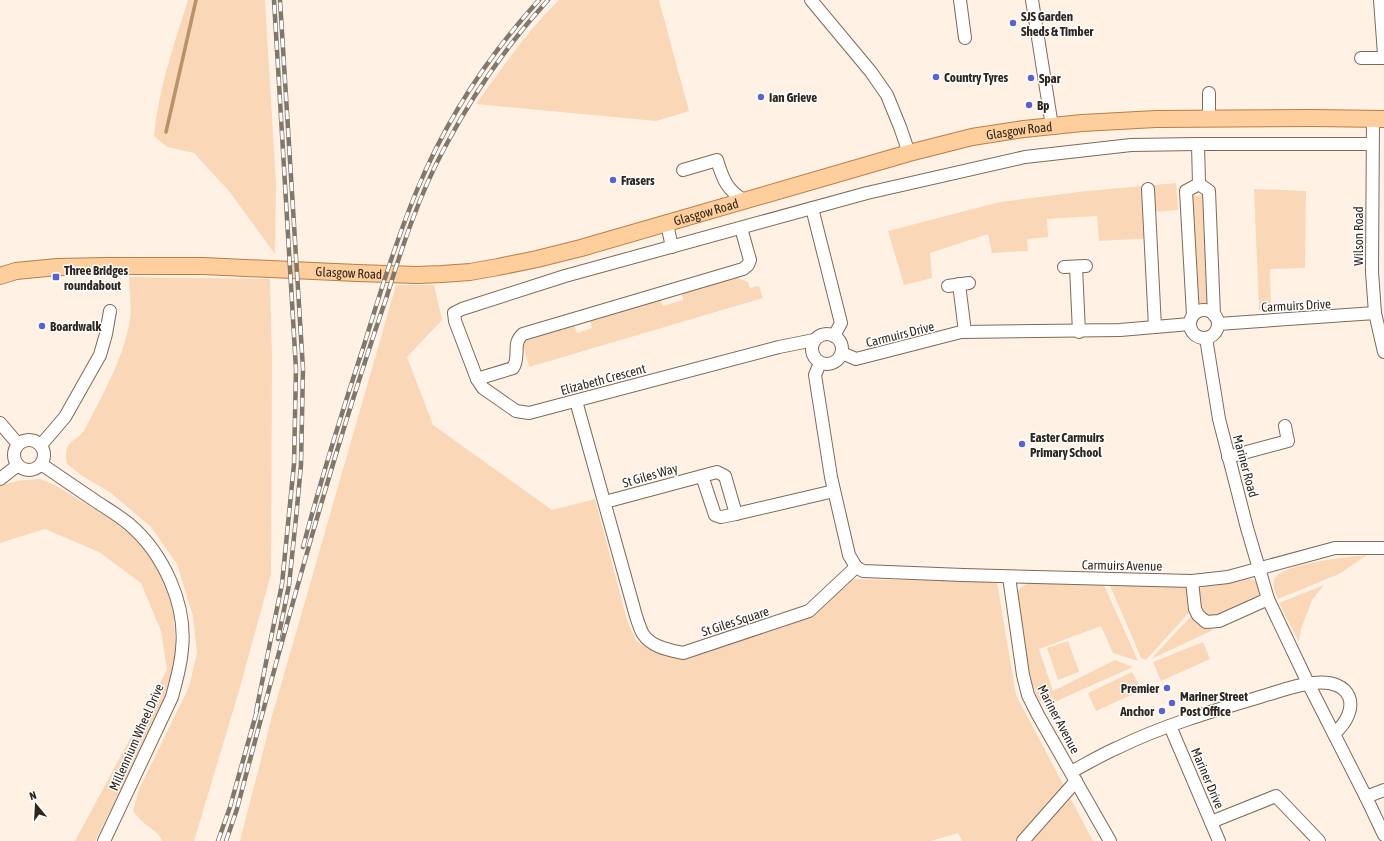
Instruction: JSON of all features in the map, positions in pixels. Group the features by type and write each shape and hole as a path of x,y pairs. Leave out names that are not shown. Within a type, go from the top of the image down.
{"main road":[{"name":"Glasgow Road","path":"25,270 57,267 203,266 417,275 470,272 537,259 666,224 909,153 972,137 1024,129 1082,123 1156,119 1378,119"},
{"path":"0,266 9,269 25,270"},
{"path":"0,276 25,270"}],"street":[{"path":"811,0 871,72 887,95 909,153"},
{"path":"960,0 966,38"},
{"path":"1032,0 1052,126"},
{"path":"1380,0 1384,54"},
{"path":"1361,58 1384,58"},
{"path":"1209,93 1209,119"},
{"name":"Wilson Road","path":"1378,119 1372,144 1372,272 1375,313 1383,346"},
{"path":"1198,144 1199,184"},
{"name":"Glasgow Road","path":"454,313 462,309 564,276 672,246 867,193 1025,157 1131,145 1372,144"},
{"path":"683,170 717,160 724,180 736,196 745,201"},
{"path":"1199,184 1209,191 1216,319 1215,332 1206,338 1194,335 1191,329 1192,319 1186,191 1199,184"},
{"path":"1148,189 1154,327"},
{"path":"812,208 841,323 834,336"},
{"name":"Glasgow Road","path":"666,224 672,246"},
{"path":"477,379 513,368 516,360 518,338 523,334 743,269 748,265 750,260 741,228"},
{"path":"1064,267 1081,267 1079,332"},
{"path":"959,284 965,332"},
{"name":"Carmuirs Drive","path":"842,353 856,359 965,332 1079,332 1154,327 1192,319 1201,311 1206,310 1216,319 1375,313"},
{"path":"41,445 65,417 100,355 110,311"},
{"name":"Elizabeth Crescent","path":"454,313 455,321 477,379 483,388 516,411 529,413 778,347 814,340"},
{"path":"825,334 834,336 841,344 842,353 836,362 826,365 816,360 811,351 814,340 818,336 825,334"},
{"name":"Mariner Road","path":"1206,338 1219,419 1247,528 1260,568 1268,600 1384,835"},
{"path":"820,363 815,375 834,491 849,555 856,566"},
{"name":"St Giles Square","path":"576,401 636,616 643,635 653,644 683,653 809,611 856,566"},
{"path":"0,423 18,444"},
{"path":"1228,457 1288,441 1285,426"},
{"path":"32,440 41,445 44,454 41,464 30,470 21,468 14,457 18,444 22,441 32,440"},
{"name":"Millennium Wheel Drive","path":"41,464 129,524 146,541 161,563 171,583 179,606 183,649 172,697 104,841"},
{"path":"0,479 18,465"},
{"name":"St Giles Way","path":"605,502 717,472 725,476 736,514"},
{"path":"702,476 715,515 721,517 834,491"},
{"name":"Carmuirs Avenue","path":"856,566 863,570 1009,577 1192,581 1228,577 1335,548 1384,548"},
{"name":"Mariner Avenue","path":"1009,577 1023,675 1028,694 1110,841"},
{"path":"1192,581 1195,609 1198,615 1206,622 1219,621 1268,600"},
{"path":"1023,841 1074,776 1116,748 1170,726 1235,704 1308,683 1324,682 1334,684 1343,689 1349,695 1351,705 1350,713 1343,726 1334,734"},
{"name":"Mariner Drive","path":"1170,726 1219,841"},
{"path":"1366,797 1384,790"},
{"path":"1211,822 1276,796 1319,841"}],"shaded area":[{"path":"188,0 265,0 276,184 275,254 229,191 194,153 167,147 154,136 163,85"},
{"path":"559,0 659,0 689,111 656,121 476,104 505,63 536,24"},
{"path":"1176,183 1178,210 1152,212 1154,238 1099,241 1097,216 1047,219 1048,237 1027,239 1028,251 992,253 988,234 930,253 932,278 904,285 888,231 1000,202 1087,191"},
{"path":"1254,189 1306,191 1305,268 1270,269 1271,309 1259,310"},
{"path":"1203,195 1209,305 1199,305 1193,196"},
{"path":"129,277 270,279 272,360 271,574 239,691 194,841 162,841 158,834 139,819 133,811 139,789 189,687 197,653 193,616 177,564 151,527 111,493 81,475 67,464 67,449 86,427 112,375 123,348 131,315"},
{"path":"735,277 748,282 750,288 759,286 763,298 529,367 523,345 528,339 574,325 577,333 592,328 590,320 660,299 663,306 683,300 682,293"},
{"path":"396,285 434,285 442,320 407,357 433,425 552,510 595,499 627,620 636,641 652,650 679,658 813,615 849,579 997,582 1016,695 1093,841 962,841 958,833 931,841 240,841 272,716"},
{"path":"40,479 55,485 132,532 165,578 173,604 176,653 172,680 147,736 95,841 75,841 167,670 161,631 141,583 99,552 45,529 0,543 0,485 24,480"},
{"path":"1367,555 1339,574 1278,599 1274,588 1274,581 1278,575 1288,570 1301,565 1331,559"},
{"path":"1246,578 1255,581 1259,586 1260,589 1258,596 1255,600 1212,618 1202,610 1198,602 1199,589 1207,585"},
{"path":"1037,582 1103,583 1138,661 1113,653 1101,626 1039,649 1053,691 1115,660 1133,667 1050,704 1039,701 1027,670 1017,593 1023,586"},
{"path":"1109,583 1189,585 1193,608 1146,660 1141,658"},
{"path":"1324,585 1312,600 1301,629 1299,642 1279,603"},
{"path":"1193,614 1213,630 1151,659"},
{"path":"1068,641 1079,672 1058,680 1047,648"},
{"path":"1203,642 1210,659 1161,681 1153,662"},
{"path":"1132,672 1142,690 1096,711 1088,693"}],"waterway":[{"path":"166,132 196,0"}],"railway":[{"path":"256,712 282,584 294,464 296,369 274,0"},
{"path":"278,639 289,585 301,465 303,369 280,0"},
{"path":"303,547 332,446 382,287 402,228 428,164 455,114 486,66 502,43 539,0"},
{"path":"226,841 237,809 291,610 334,461 398,260 419,202 456,127 479,89 505,52 548,0"},
{"path":"218,841 230,807 258,707"}],"place":[{"name":"SJS Garden Sheds & Timber","path":"1013,23"},
{"name":"Country Tyres","path":"936,77"},
{"name":"Spar","path":"1031,78"},
{"name":"Ian Grieve","path":"761,97"},
{"name":"Bp","path":"1029,105"},
{"name":"Frasers","path":"613,180"},
{"name":"Three Bridges roundabout","path":"56,277"},
{"name":"Boardwalk","path":"42,326"},
{"name":"Easter Carmuirs Primary School","path":"1022,444"},
{"name":"Premier","path":"1167,688"},
{"name":"Mariner Street Post Office","path":"1172,703"},
{"name":"Anchor","path":"1162,711"}]}
